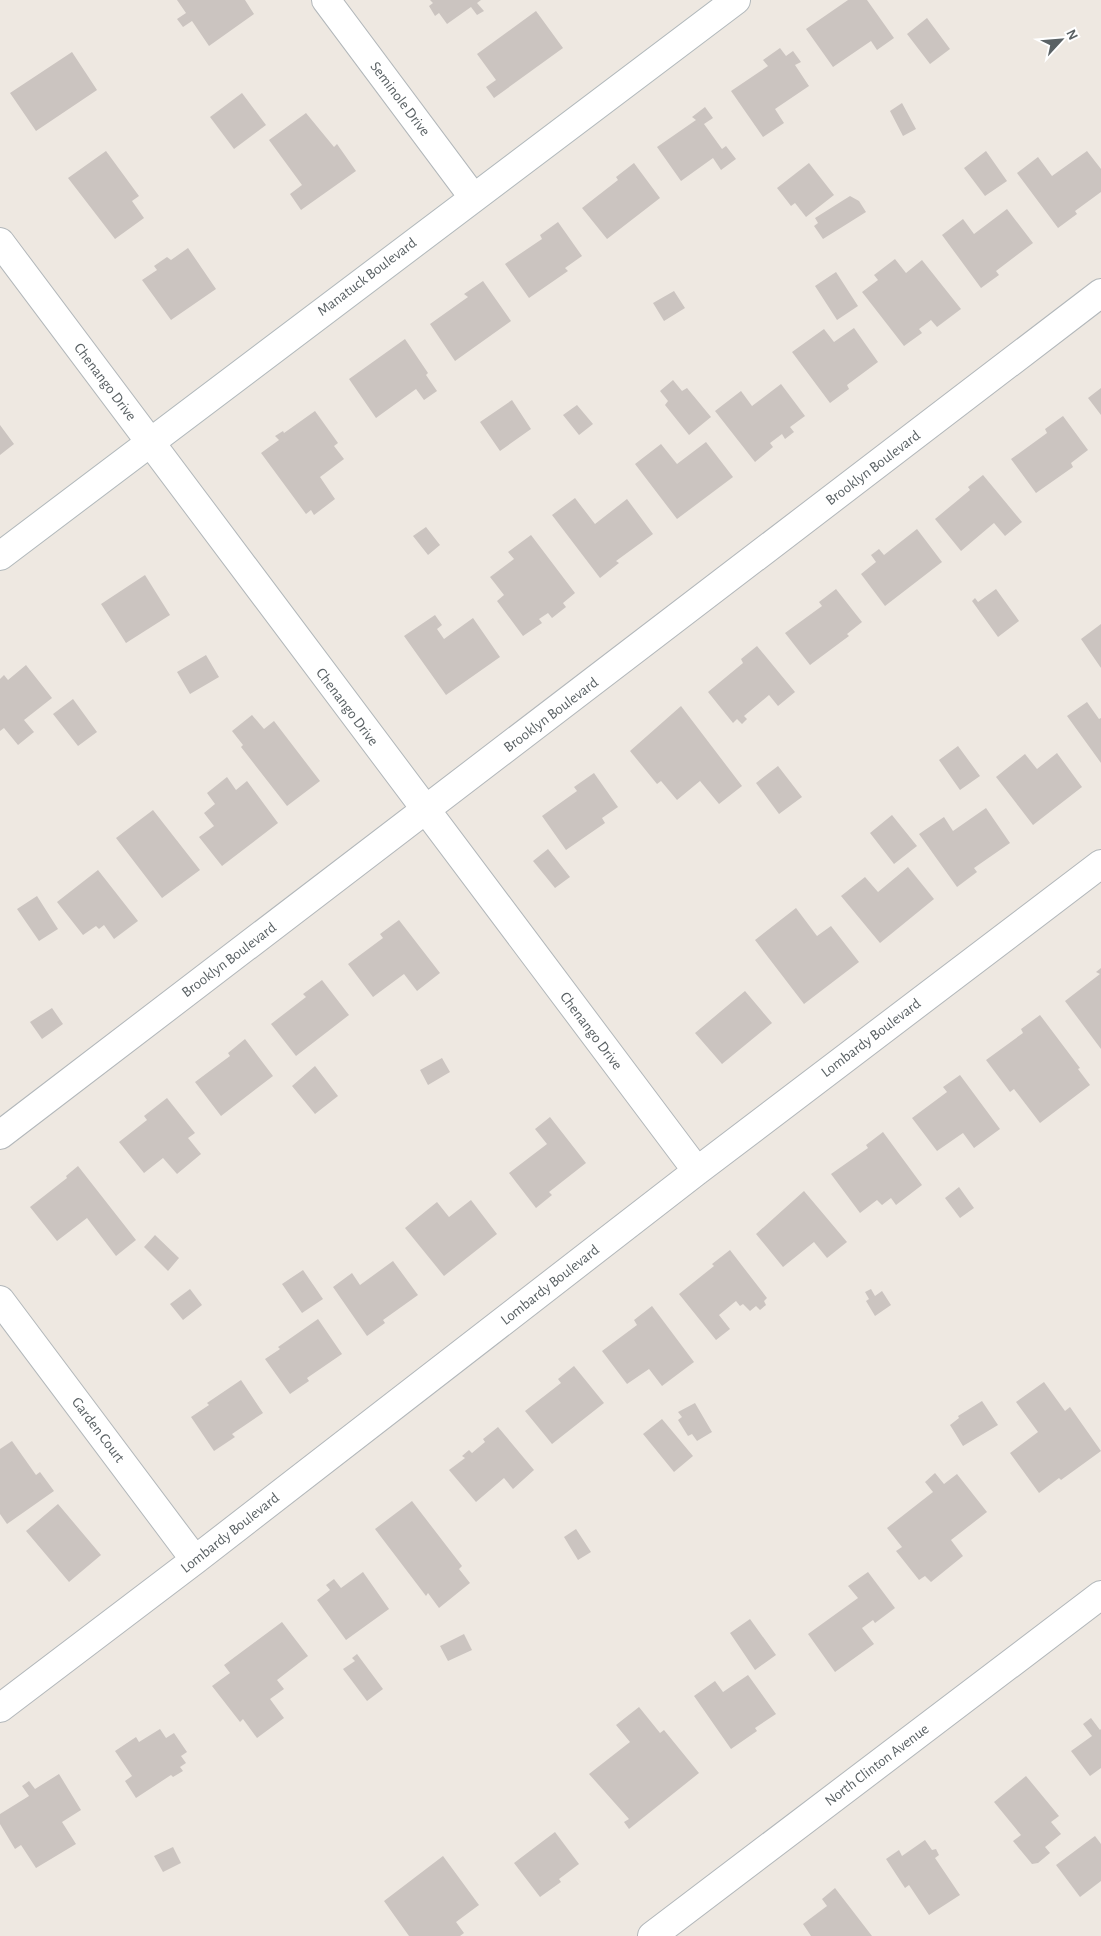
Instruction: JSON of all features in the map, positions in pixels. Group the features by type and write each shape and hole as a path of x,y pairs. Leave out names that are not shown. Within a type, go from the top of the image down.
{"street":[{"name":"Seminole Drive","path":"326,0 473,198"},
{"name":"Manatuck Boulevard","path":"0,556 149,441 736,0"},
{"name":"Chenango Drive","path":"0,242 425,811 697,1171"},
{"name":"Brooklyn Boulevard","path":"0,1135 1101,293"},
{"name":"Lombardy Boulevard","path":"0,1708 195,1560 697,1171 1101,864"},
{"name":"Garden Court","path":"0,1300 195,1560"},
{"name":"North Clinton Avenue","path":"652,1936 1101,1595"}],"building":[{"path":"177,0 245,0 254,14 209,46 192,21 183,27 177,19 186,13"},
{"path":"430,0 481,0 477,3 484,11 477,15 471,7 447,24 439,13 435,16 429,6 433,3"},
{"path":"848,0 867,0 894,38 877,50 871,41 833,67 806,29"},
{"path":"536,11 563,48 494,98 486,87 496,80 477,54"},
{"path":"927,18 950,49 930,64 907,34"},
{"path":"780,48 786,56 793,51 801,62 795,65 809,86 775,109 784,123 763,137 731,91 768,66 763,60"},
{"path":"72,52 97,90 36,131 10,93"},
{"path":"242,93 266,125 234,149 210,117"},
{"path":"902,103 916,129 903,136 890,111"},
{"path":"705,107 713,118 704,124 722,149 726,146 736,159 721,170 713,158 681,181 657,147 696,120 692,117"},
{"path":"306,113 334,147 337,144 356,171 301,210 290,194 302,185 269,140"},
{"path":"106,151 139,196 132,201 144,218 115,239 68,178"},
{"path":"986,151 1007,181 985,196 964,168"},
{"path":"1087,151 1101,169 1101,192 1075,211 1077,214 1058,228 1017,173 1038,157 1052,176"},
{"path":"634,163 660,198 607,239 582,208 618,180 616,177"},
{"path":"809,163 834,195 806,217 795,203 791,206 777,188"},
{"path":"850,196 859,201 866,212 823,239 814,226 818,223 815,218"},
{"path":"1007,209 1033,243 996,271 999,275 981,288 942,235 963,219 974,234"},
{"path":"558,222 582,256 565,268 568,271 529,298 505,264 542,239 540,235"},
{"path":"188,248 216,289 171,320 142,280 157,270 154,266 167,257 171,260"},
{"path":"895,259 906,273 922,260 961,309 937,327 931,320 919,329 922,333 904,346 862,292 878,280 874,275"},
{"path":"836,272 858,306 837,320 815,286"},
{"path":"483,281 511,321 455,361 430,324 468,297 464,294"},
{"path":"674,291 685,308 664,321 653,303"},
{"path":"854,328 878,362 847,385 849,389 830,403 792,352 824,329 834,342"},
{"path":"405,339 428,373 426,375 437,391 424,400 416,389 376,418 349,379"},
{"path":"673,380 682,391 687,388 711,417 689,435 665,405 668,401 660,391"},
{"path":"781,384 805,416 790,427 794,432 785,439 782,434 770,443 773,447 755,462 715,411 741,391 752,406"},
{"path":"1101,388 1101,415 1088,398"},
{"path":"512,400 531,429 500,451 480,422"},
{"path":"577,405 593,424 579,435 563,415"},
{"path":"315,411 338,443 334,446 344,459 320,477 335,499 314,515 311,510 306,514 261,453 279,440 275,436 283,431 284,433"},
{"path":"1063,416 1088,450 1071,463 1073,467 1036,493 1011,459 1047,433 1045,429"},
{"path":"0,425 14,444 0,455"},
{"path":"706,442 733,477 677,519 635,464 661,444 677,464"},
{"path":"983,475 1022,522 1005,536 994,523 961,551 935,519 970,490 968,487"},
{"path":"575,498 595,524 627,499 653,534 616,561 619,563 600,578 552,515"},
{"path":"426,527 440,545 428,555 413,536"},
{"path":"917,529 942,562 885,606 861,574 876,562 871,555 879,549 884,555"},
{"path":"531,535 575,593 563,603 566,607 552,618 548,613 539,619 542,623 523,636 497,601 504,595 490,577 514,559 508,552"},
{"path":"145,575 170,615 126,643 101,604"},
{"path":"836,589 862,622 847,634 849,636 810,665 785,633 822,606 819,602"},
{"path":"996,589 1019,621 998,637 972,601 975,598 978,602"},
{"path":"435,615 442,625 437,629 444,639 473,618 500,657 446,695 404,636"},
{"path":"1101,624 1101,668 1081,639"},
{"path":"757,646 795,692 778,706 769,695 744,716 747,719 742,724 737,719 733,723 708,692 743,663 741,659"},
{"path":"206,655 219,677 190,694 177,672"},
{"path":"26,665 52,698 24,720 34,732 18,745 4,728 0,731 0,679 4,675 8,680"},
{"path":"73,699 97,732 78,746 53,714"},
{"path":"1087,702 1099,719 1101,718 1101,763 1067,716"},
{"path":"681,706 742,786 719,804 700,781 677,800 661,781 657,784 630,751"},
{"path":"252,715 264,729 274,721 320,781 287,806 241,747 243,745 232,731"},
{"path":"958,746 980,776 960,790 939,760"},
{"path":"1057,753 1082,787 1033,825 996,777 1025,754 1037,769"},
{"path":"778,766 802,797 779,814 756,783"},
{"path":"594,773 618,807 602,818 605,823 566,850 542,816 577,791 574,787"},
{"path":"227,777 236,790 247,781 278,823 222,866 199,837 214,826 204,813 215,804 207,793"},
{"path":"986,808 1010,843 974,868 977,872 957,887 919,834 944,817 953,831"},
{"path":"153,810 200,870 162,898 116,838"},
{"path":"892,815 917,846 894,864 870,833"},
{"path":"548,849 570,877 555,888 533,861"},
{"path":"908,867 934,899 880,943 841,896 865,877 878,892"},
{"path":"98,870 138,921 114,939 104,925 99,929 96,926 83,935 57,902"},
{"path":"37,896 58,929 39,941 17,909"},
{"path":"796,908 817,936 831,926 859,962 804,1004 755,940"},
{"path":"399,920 440,973 417,991 404,974 373,997 348,964 383,938 380,934"},
{"path":"1101,968 1101,1049 1065,1001 1100,974 1096,972"},
{"path":"322,980 349,1015 296,1056 271,1024 306,997 303,994"},
{"path":"745,991 772,1023 722,1064 695,1033"},
{"path":"52,1008 63,1024 42,1039 30,1022"},
{"path":"1040,1015 1080,1068 1078,1069 1090,1085 1040,1123 1014,1089 1010,1092 986,1060 1023,1033 1021,1029"},
{"path":"245,1039 273,1076 221,1116 195,1082 230,1056 228,1053"},
{"path":"442,1058 450,1072 428,1085 420,1070"},
{"path":"315,1066 338,1096 315,1114 292,1086"},
{"path":"960,1075 1000,1129 974,1148 963,1133 937,1151 912,1118 947,1092 943,1087"},
{"path":"167,1098 195,1133 188,1138 201,1154 177,1174 163,1158 144,1173 119,1142 147,1120 144,1116"},
{"path":"550,1117 586,1163 549,1192 552,1195 536,1208 509,1173 547,1144 535,1129"},
{"path":"883,1132 922,1185 896,1205 891,1198 882,1205 877,1200 860,1213 831,1174 868,1148 866,1145"},
{"path":"78,1166 136,1240 116,1256 87,1218 57,1241 30,1207 67,1178 66,1176"},
{"path":"959,1187 974,1208 960,1218 945,1198"},
{"path":"804,1191 847,1242 827,1258 814,1242 783,1267 756,1234"},
{"path":"471,1200 497,1234 444,1276 405,1228 437,1202 449,1217"},
{"path":"155,1235 179,1258 168,1271 144,1247"},
{"path":"730,1250 767,1298 764,1301 766,1305 760,1310 756,1306 750,1311 743,1304 740,1306 736,1301 719,1315 730,1329 716,1340 679,1294 714,1266 712,1264"},
{"path":"393,1261 418,1295 383,1320 385,1323 367,1336 333,1287 352,1273 360,1285"},
{"path":"303,1270 323,1299 302,1313 282,1284"},
{"path":"190,1289 202,1305 183,1320 170,1304"},
{"path":"871,1289 875,1296 882,1291 891,1305 875,1316 866,1301 869,1299 865,1292"},
{"path":"652,1306 694,1362 662,1386 649,1369 627,1384 602,1351 637,1325 634,1320"},
{"path":"318,1319 342,1354 307,1378 309,1381 290,1394 265,1359 280,1349 278,1347"},
{"path":"574,1366 604,1403 552,1444 525,1411 561,1383 558,1379"},
{"path":"241,1380 263,1413 232,1434 235,1437 214,1451 191,1417 209,1405 207,1403"},
{"path":"1044,1382 1065,1411 1070,1407 1101,1451 1061,1480 1059,1478 1039,1493 1010,1453 1038,1432 1016,1402"},
{"path":"982,1401 998,1425 963,1446 950,1425 959,1418 958,1416"},
{"path":"695,1403 712,1432 697,1441 692,1434 688,1436 678,1420 682,1417 678,1412"},
{"path":"662,1419 693,1456 674,1472 643,1434"},
{"path":"498,1427 534,1470 513,1489 504,1478 476,1502 449,1470 465,1458 462,1456 469,1450 472,1453 485,1442 483,1439"},
{"path":"12,1441 36,1475 40,1472 54,1491 7,1524 0,1514 0,1449"},
{"path":"935,1473 944,1484 957,1474 987,1512 951,1540 963,1556 931,1582 925,1576 919,1580 896,1551 902,1547 887,1528 933,1492 925,1482"},
{"path":"412,1501 462,1566 459,1569 470,1583 439,1608 428,1593 426,1596 375,1529"},
{"path":"58,1504 101,1555 69,1582 26,1531"},
{"path":"576,1529 591,1552 578,1560 564,1537"},
{"path":"363,1572 389,1609 346,1640 317,1600 330,1590 326,1585 334,1579 341,1588"},
{"path":"868,1572 895,1608 875,1623 873,1620 862,1628 874,1644 835,1672 808,1634 858,1598 848,1586"},
{"path":"750,1619 776,1655 755,1670 730,1633"},
{"path":"282,1622 308,1656 277,1680 284,1689 270,1699 284,1718 257,1738 243,1719 240,1722 212,1686 230,1673 224,1665"},
{"path":"464,1634 472,1650 448,1661 440,1646"},
{"path":"357,1654 383,1689 367,1701 343,1669 355,1661 352,1658"},
{"path":"748,1675 776,1714 755,1728 757,1731 731,1749 694,1696 715,1681 723,1692"},
{"path":"639,1707 660,1733 664,1730 699,1773 629,1829 624,1822 629,1819 589,1774 630,1742 616,1725"},
{"path":"1091,1718 1101,1729 1101,1768 1090,1776 1071,1751 1092,1736 1083,1724"},
{"path":"160,1729 166,1738 174,1733 187,1752 181,1756 186,1763 180,1767 183,1771 173,1777 171,1775 136,1798 125,1781 132,1776 115,1751 136,1737 139,1742"},
{"path":"59,1774 81,1810 62,1822 76,1844 36,1868 21,1845 15,1849 0,1824 0,1814 29,1796 22,1786 29,1781 35,1789"},
{"path":"1026,1776 1059,1816 1051,1822 1061,1834 1045,1847 1050,1853 1038,1863 1032,1864 1013,1841 1021,1835 994,1802"},
{"path":"555,1832 579,1864 559,1879 561,1882 540,1897 514,1863"},
{"path":"1095,1836 1101,1844 1101,1881 1080,1897 1056,1865"},
{"path":"925,1840 932,1850 936,1849 939,1855 935,1858 960,1895 929,1915 909,1885 905,1888 886,1859 899,1850 902,1856"},
{"path":"173,1847 181,1863 163,1872 154,1856"},
{"path":"443,1856 479,1905 456,1922 464,1933 460,1936 409,1936 384,1901"},
{"path":"835,1888 872,1936 811,1936 803,1924 827,1906 822,1899"}]}
